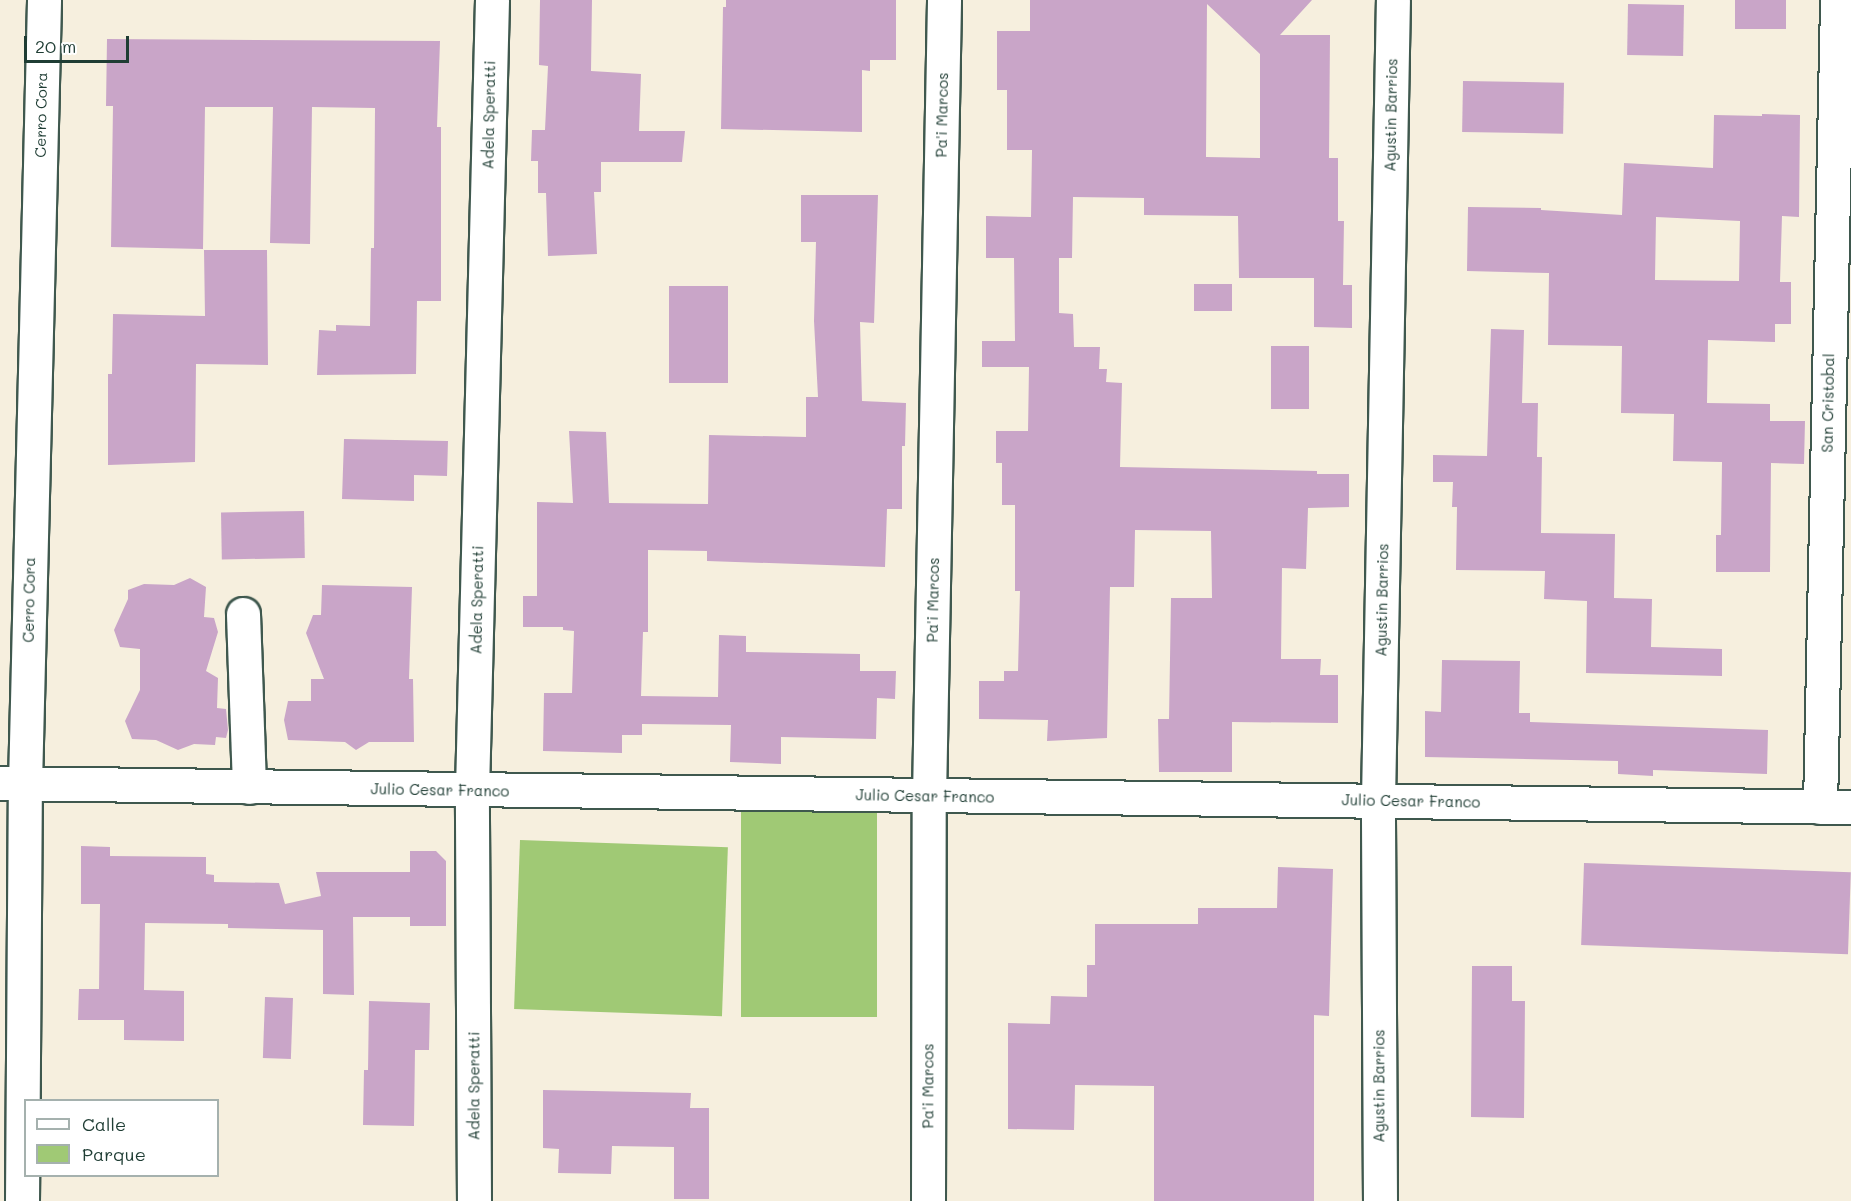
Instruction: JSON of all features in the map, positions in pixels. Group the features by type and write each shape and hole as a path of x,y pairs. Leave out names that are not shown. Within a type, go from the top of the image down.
{"street":[{"name":"Cerro Cora","path":"22,1201 12,784 44,0"},
{"name":"Adela Speratti","path":"474,1201 472,790 492,0"},
{"name":"Pa'i Marcos","path":"928,1201 929,797 944,0"},
{"name":"Agustin Barrios","path":"1380,1201 1378,800 1393,0"},
{"name":"San Cristobal","path":"1835,807 1837,0"},
{"path":"243,614 249,787"},
{"name":"Julio Cesar Franco","path":"12,784 1835,807"}],"green space":[{"path":"741,803 877,803 877,1017 741,1017"},
{"path":"520,840 728,847 722,1016 514,1009"}],"building":[{"path":"540,0 592,0 591,71 641,74 639,131 685,131 682,162 601,162 601,192 594,192 597,254 548,256 546,193 538,193 538,161 531,161 532,130 545,130 548,66 539,65"},
{"path":"726,0 896,0 896,60 870,60 870,71 862,70 862,132 721,129 723,7 726,7"},
{"path":"1030,0 1312,0 1280,35 1330,35 1329,158 1338,158 1338,221 1344,221 1343,285 1352,285 1352,328 1314,327 1314,278 1239,278 1238,216 1144,215 1144,198 1073,197 1072,258 1059,258 1059,313 1073,314 1074,347 1100,347 1099,369 1107,369 1106,382 1122,383 1120,467 1317,471 1317,474 1349,474 1349,507 1308,508 1306,569 1282,568 1281,659 1321,659 1320,675 1338,675 1338,723 1232,722 1232,772 1159,772 1158,719 1169,719 1171,598 1212,598 1211,531 1135,530 1134,587 1110,587 1107,738 1047,741 1048,720 979,719 979,681 1004,681 1004,671 1018,671 1020,591 1015,591 1015,505 1002,505 1002,463 996,463 996,431 1028,431 1029,367 982,367 982,341 1015,341 1014,258 986,258 986,216 1031,217 1032,150 1007,150 1007,90 997,90 997,31 1030,31","holes":["1207,4 1260,54 1260,158 1206,157"]},
{"path":"1735,0 1786,0 1786,29 1735,29"},
{"path":"1628,4 1684,5 1683,56 1627,55"},
{"path":"107,39 440,41 437,127 441,127 441,301 417,301 416,374 317,375 319,330 336,331 336,325 370,326 371,248 374,248 375,108 312,107 310,244 270,243 273,107 205,107 203,249 111,247 113,106 106,106"},
{"path":"1463,81 1564,83 1563,134 1462,132"},
{"path":"1762,114 1800,115 1799,217 1782,216 1780,282 1791,282 1791,324 1775,324 1775,342 1708,340 1707,403 1770,404 1770,421 1805,421 1804,464 1771,463 1770,572 1716,572 1716,535 1721,535 1722,462 1673,461 1674,414 1621,413 1622,346 1548,345 1549,273 1467,271 1468,207 1541,208 1541,210 1622,215 1624,163 1713,168 1714,115 1762,116","holes":["1656,217 1740,221 1739,281 1655,280"]},
{"path":"801,195 878,195 874,323 860,322 862,401 906,403 905,446 902,446 902,509 887,509 885,567 707,561 707,551 648,550 648,632 643,632 641,696 718,697 719,635 746,636 746,652 860,654 860,671 896,671 895,699 877,698 876,739 781,737 781,764 730,762 731,725 642,724 642,735 622,735 622,753 543,751 544,693 572,693 574,631 563,630 563,627 523,627 523,596 537,596 537,502 573,503 569,431 606,432 609,503 708,504 709,435 806,437 806,397 818,397 814,321 816,242 801,242"},
{"path":"204,250 267,250 268,365 196,364 195,462 108,465 108,374 112,374 113,314 205,316"},
{"path":"1194,284 1232,284 1232,311 1194,311"},
{"path":"669,286 728,286 728,383 669,383"},
{"path":"1491,329 1524,330 1522,403 1538,403 1537,457 1542,457 1541,533 1615,534 1614,598 1652,599 1651,647 1722,649 1722,676 1586,673 1587,601 1544,599 1545,571 1456,570 1457,507 1452,507 1453,482 1433,482 1433,455 1487,456"},
{"path":"1271,346 1309,346 1309,409 1271,409"},
{"path":"344,439 448,441 447,476 414,475 414,501 342,499"},
{"path":"304,511 305,558 222,559 221,512"},
{"path":"190,578 206,587 204,617 214,618 218,632 206,671 218,678 217,708 226,709 228,730 226,738 216,737 215,745 194,744 178,750 156,740 132,739 125,721 140,690 140,649 120,647 114,630 128,599 128,590 144,584 174,585"},
{"path":"322,585 412,587 409,679 413,679 414,742 369,742 356,750 345,742 288,740 284,720 288,701 311,701 311,679 324,679 306,633 313,615 321,615"},
{"path":"1442,660 1520,661 1519,713 1530,713 1530,722 1768,730 1767,774 1653,770 1653,776 1618,774 1618,761 1425,757 1425,711 1441,712"},
{"path":"81,846 110,847 110,856 206,857 206,874 214,875 214,882 279,883 285,904 321,896 316,872 410,872 410,851 436,851 446,861 446,926 410,926 410,917 353,917 354,995 323,994 323,930 228,928 228,924 145,923 144,990 184,991 184,1041 124,1040 124,1020 78,1020 79,989 99,989 100,904 81,904"},
{"path":"1584,863 1851,872 1848,954 1581,945"},
{"path":"1278,867 1333,869 1329,1016 1314,1015 1314,1201 1154,1201 1154,1086 1075,1085 1074,1130 1008,1129 1008,1023 1050,1024 1051,996 1087,997 1087,965 1095,965 1095,924 1198,924 1198,908 1277,908"},
{"path":"1472,966 1512,966 1512,1001 1525,1001 1524,1118 1471,1117"},
{"path":"265,997 293,998 291,1059 263,1058"},
{"path":"369,1001 430,1003 429,1050 415,1050 414,1126 363,1125 364,1070 368,1070"},
{"path":"543,1090 691,1093 690,1108 709,1108 709,1199 674,1199 674,1147 612,1146 611,1174 558,1173 559,1149 543,1148"}]}
